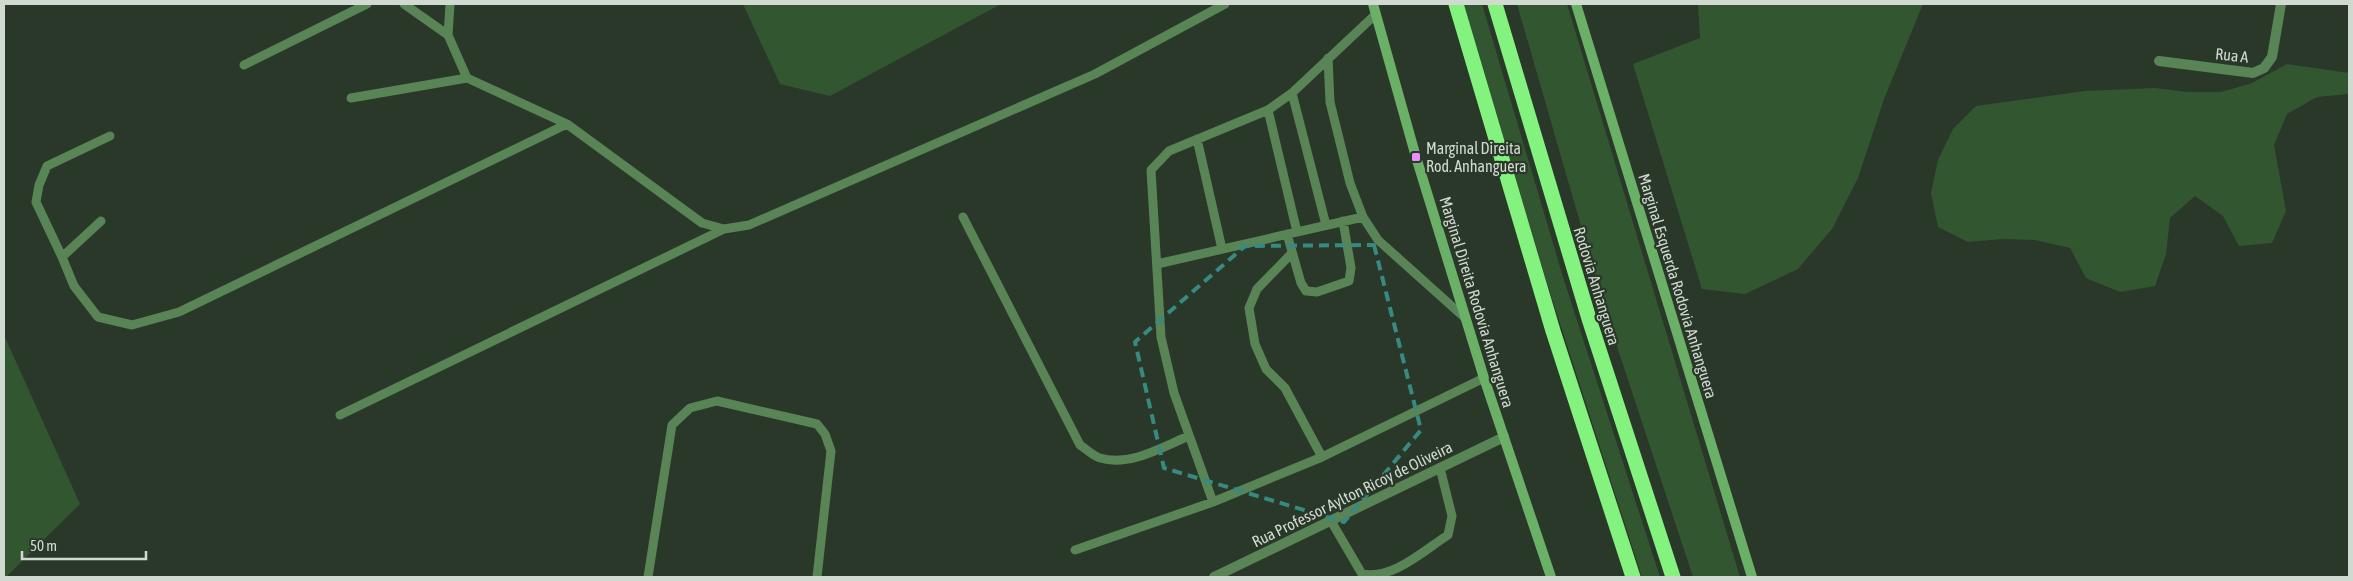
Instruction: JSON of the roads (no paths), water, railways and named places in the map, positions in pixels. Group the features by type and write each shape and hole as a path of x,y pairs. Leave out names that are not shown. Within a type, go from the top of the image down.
{"highway":[{"path":"1456,4 1550,321 1633,577"},
{"name":"Rodovia Anhanguera","path":"1495,4 1584,304 1673,577"}],"street":[{"name":"Marginal Esquerda Rodovia Anhanguera","path":"1576,4 1752,577"},
{"name":"Rua A","path":"2159,61 2253,73 2264,68 2272,57 2281,4"},
{"name":"Marginal Direita Rodovia Anhanguera","path":"1374,9 1416,157 1465,318 1551,577"},
{"name":"Rua Professor Aylton Ricoy de Oliveira","path":"1214,577 1504,438"}],"lane":[{"path":"244,65 367,4"},
{"path":"404,4 448,35"},
{"path":"450,4 448,35 467,78"},
{"path":"340,415 724,229 749,225 1095,74 1225,4"},
{"path":"1213,502 1174,394 1162,338 1151,170 1169,151 1268,110 1292,93 1374,9"},
{"path":"1328,58 1330,102 1350,183 1363,216 1378,240 1465,318"},
{"path":"351,98 467,78 566,124 702,223 724,229"},
{"path":"1292,93 1326,225"},
{"path":"1268,110 1297,232"},
{"path":"110,136 48,166 39,185 36,202 74,286 98,316 132,325 179,312 566,124"},
{"path":"1197,139 1222,249"},
{"path":"1157,264 1363,216"},
{"path":"963,217 1080,445 1098,458 1115,461 1138,457 1190,436"},
{"path":"62,257 101,221"},
{"path":"1287,234 1301,283 1306,291 1317,292 1349,281 1351,268 1343,221"},
{"path":"1292,253 1257,289 1249,308 1255,344 1266,369 1285,388 1322,457"},
{"path":"1075,550 1213,502 1322,457 1484,378"},
{"path":"648,577 672,425 690,408 717,401 817,424 825,434 831,451 817,577"},
{"path":"1331,520 1362,574 1374,576 1389,572 1448,535 1452,516 1440,468"}],"place":[{"name":"Marginal Direita Rod. Anhanguera","path":"1416,157"}]}
